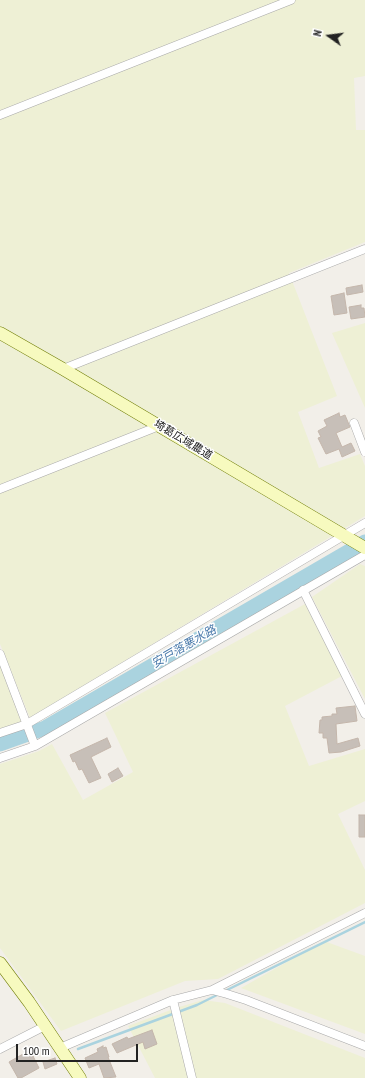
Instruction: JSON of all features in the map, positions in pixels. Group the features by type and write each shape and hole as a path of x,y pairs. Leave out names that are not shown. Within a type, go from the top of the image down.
{"street":[{"path":"0,115 291,0"},
{"path":"63,369 365,249"},
{"name":"埼葛広域農道","path":"0,333 365,548"},
{"path":"354,422 365,452"},
{"path":"0,489 159,426"},
{"path":"0,733 27,724 347,538 365,523"},
{"path":"0,758 35,746 365,555"},
{"path":"303,590 365,714"},
{"path":"0,654 35,746"},
{"path":"60,1048 174,1000 212,990 365,913"},
{"path":"0,963 80,1078"},
{"path":"212,990 246,1000 365,1046"},
{"path":"174,1000 192,1078"},
{"path":"0,1049 45,1026"}],"green space":[{"path":"0,0 365,0 365,76 354,78 356,130 365,130 365,242 289,273 337,396 298,412 319,468 360,454 365,466 365,516 30,718 0,644"},
{"path":"365,323 365,408 332,333"},
{"path":"360,564 365,566 365,699 312,597"},
{"path":"305,604 342,676 285,706 309,766 365,749 365,801 338,814 365,870 365,903 218,979 185,981 61,1031 0,948 0,764 39,751 52,744 83,800 133,772 105,713"},
{"path":"0,657 24,722 0,731"},
{"path":"324,941 365,956 365,1034 241,988"},
{"path":"203,1000 225,1003 365,1058 365,1078 155,1078 128,1026 176,1008"}],"building":[{"path":"362,285 363,292 347,295 346,288"},
{"path":"344,293 347,313 334,315 331,296"},
{"path":"361,305 361,308 364,308 365,317 351,319 349,307"},
{"path":"339,413 340,417 345,415 350,427 336,433 342,447 351,443 355,451 342,457 339,449 326,454 318,438 321,437 318,431 327,426 324,420"},
{"path":"355,706 357,721 336,724 337,744 358,738 360,746 341,752 329,753 327,738 323,738 323,733 319,733 320,720 322,720 322,717 337,714 336,708"},
{"path":"107,738 111,747 91,757 101,778 89,783 82,769 79,770 75,761 73,762 70,755"},
{"path":"118,768 123,776 112,782 108,774"},
{"path":"359,815 365,815 365,837 359,837"},
{"path":"152,1030 157,1044 145,1049 143,1042 117,1053 112,1044 127,1037 128,1039"},
{"path":"103,1046 103,1048 106,1047 108,1057 116,1077 104,1078 99,1064 89,1068 85,1058 98,1052 97,1049"},
{"path":"30,1050 39,1068 21,1078 18,1078 9,1062"},
{"path":"55,1058 57,1064 45,1069 43,1062"}],"waterway":[{"name":"安戸落悪水路","path":"0,744 45,728 365,542"},
{"path":"225,991 365,922"},
{"path":"78,1049 197,1005 219,994"}]}
